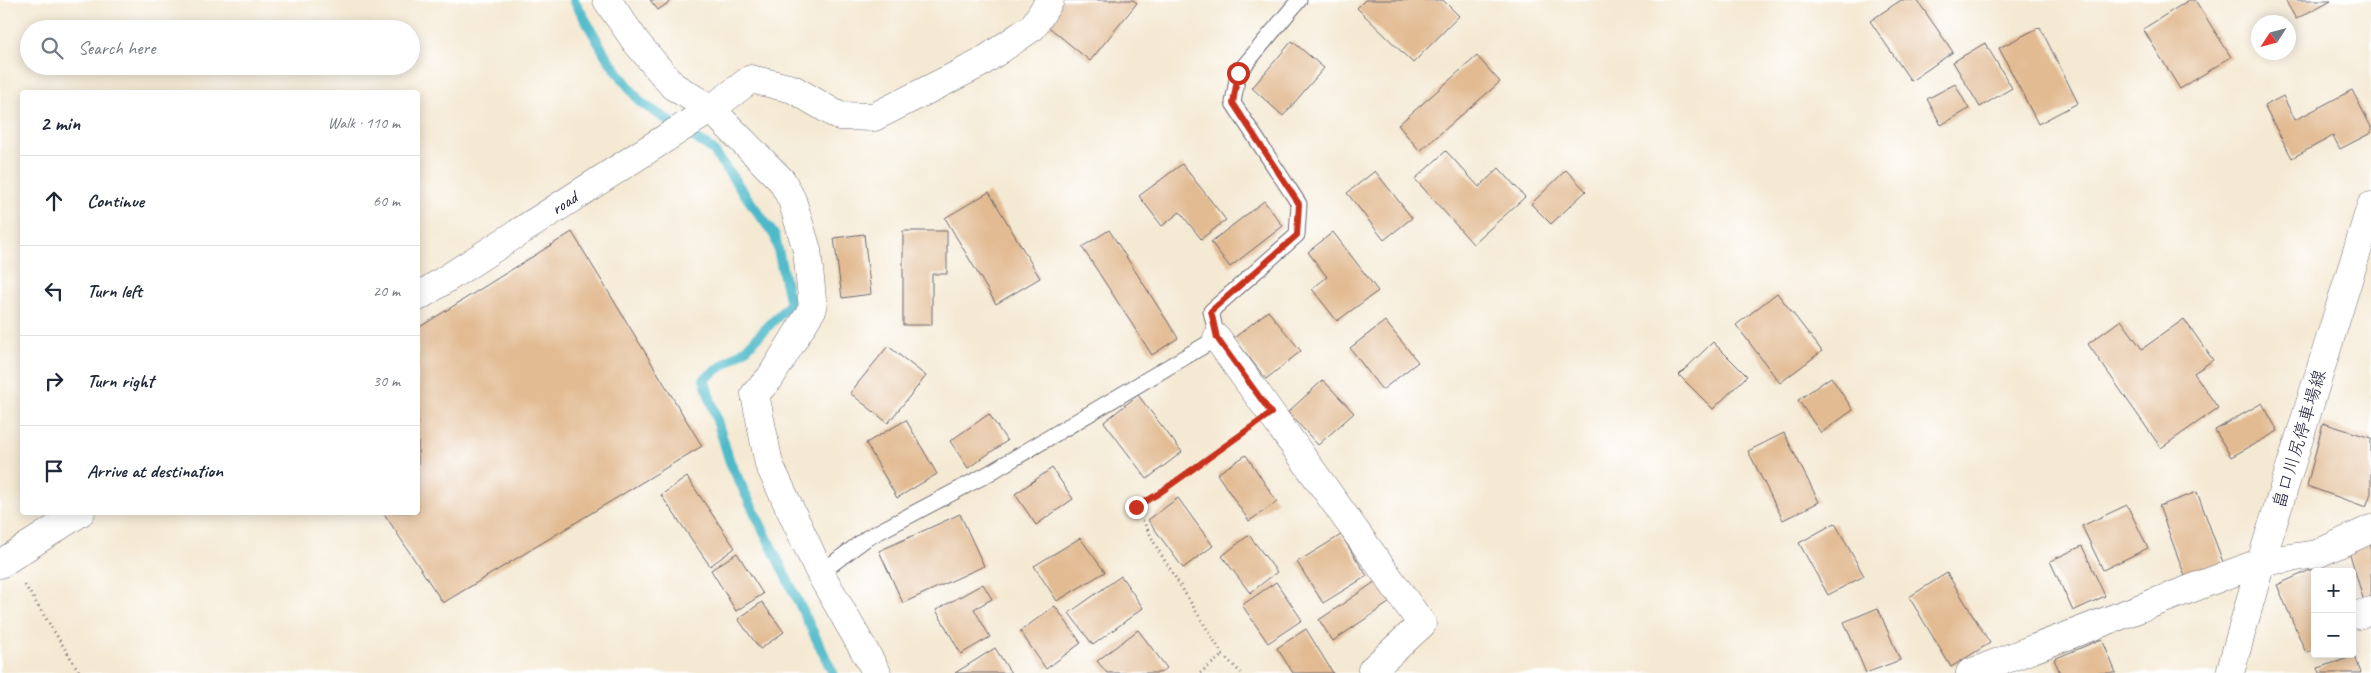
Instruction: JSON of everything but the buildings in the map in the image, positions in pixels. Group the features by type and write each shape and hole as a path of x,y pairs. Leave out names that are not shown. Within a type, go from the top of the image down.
{"street":[{"path":"608,0 636,42 673,86 711,109 782,181 792,200 807,250 813,308 770,378 755,394 769,464 820,573 877,673"},
{"name":"road","path":"420,296 711,109 751,80 793,90 839,116 874,117 979,64 1033,27 1050,0"},
{"name":"畠口川尻停車場線","path":"2230,673 2261,562 2371,206"},
{"path":"1217,338 1422,624 1372,670 1374,673"},
{"path":"4,562 76,515"},
{"path":"1970,673 2261,562 2317,554 2371,529"}],"lane":[{"path":"820,573 867,538 986,475 1217,338 1211,311 1297,235 1299,204 1233,103 1238,73 1299,0"}],"path":[{"path":"1241,673 1223,654 1157,548 1136,507 1158,494 1271,413"},
{"path":"4,562 80,673"},
{"path":"1200,673 1223,654"}],"waterway":[{"path":"574,0 606,56 640,102 712,149 775,236 790,304 746,349 704,379 730,462 833,673"}],"route":[{"path":"1136,507 1158,494 1271,413 1217,338 1211,311 1297,235 1299,204 1233,103 1238,73"}]}
